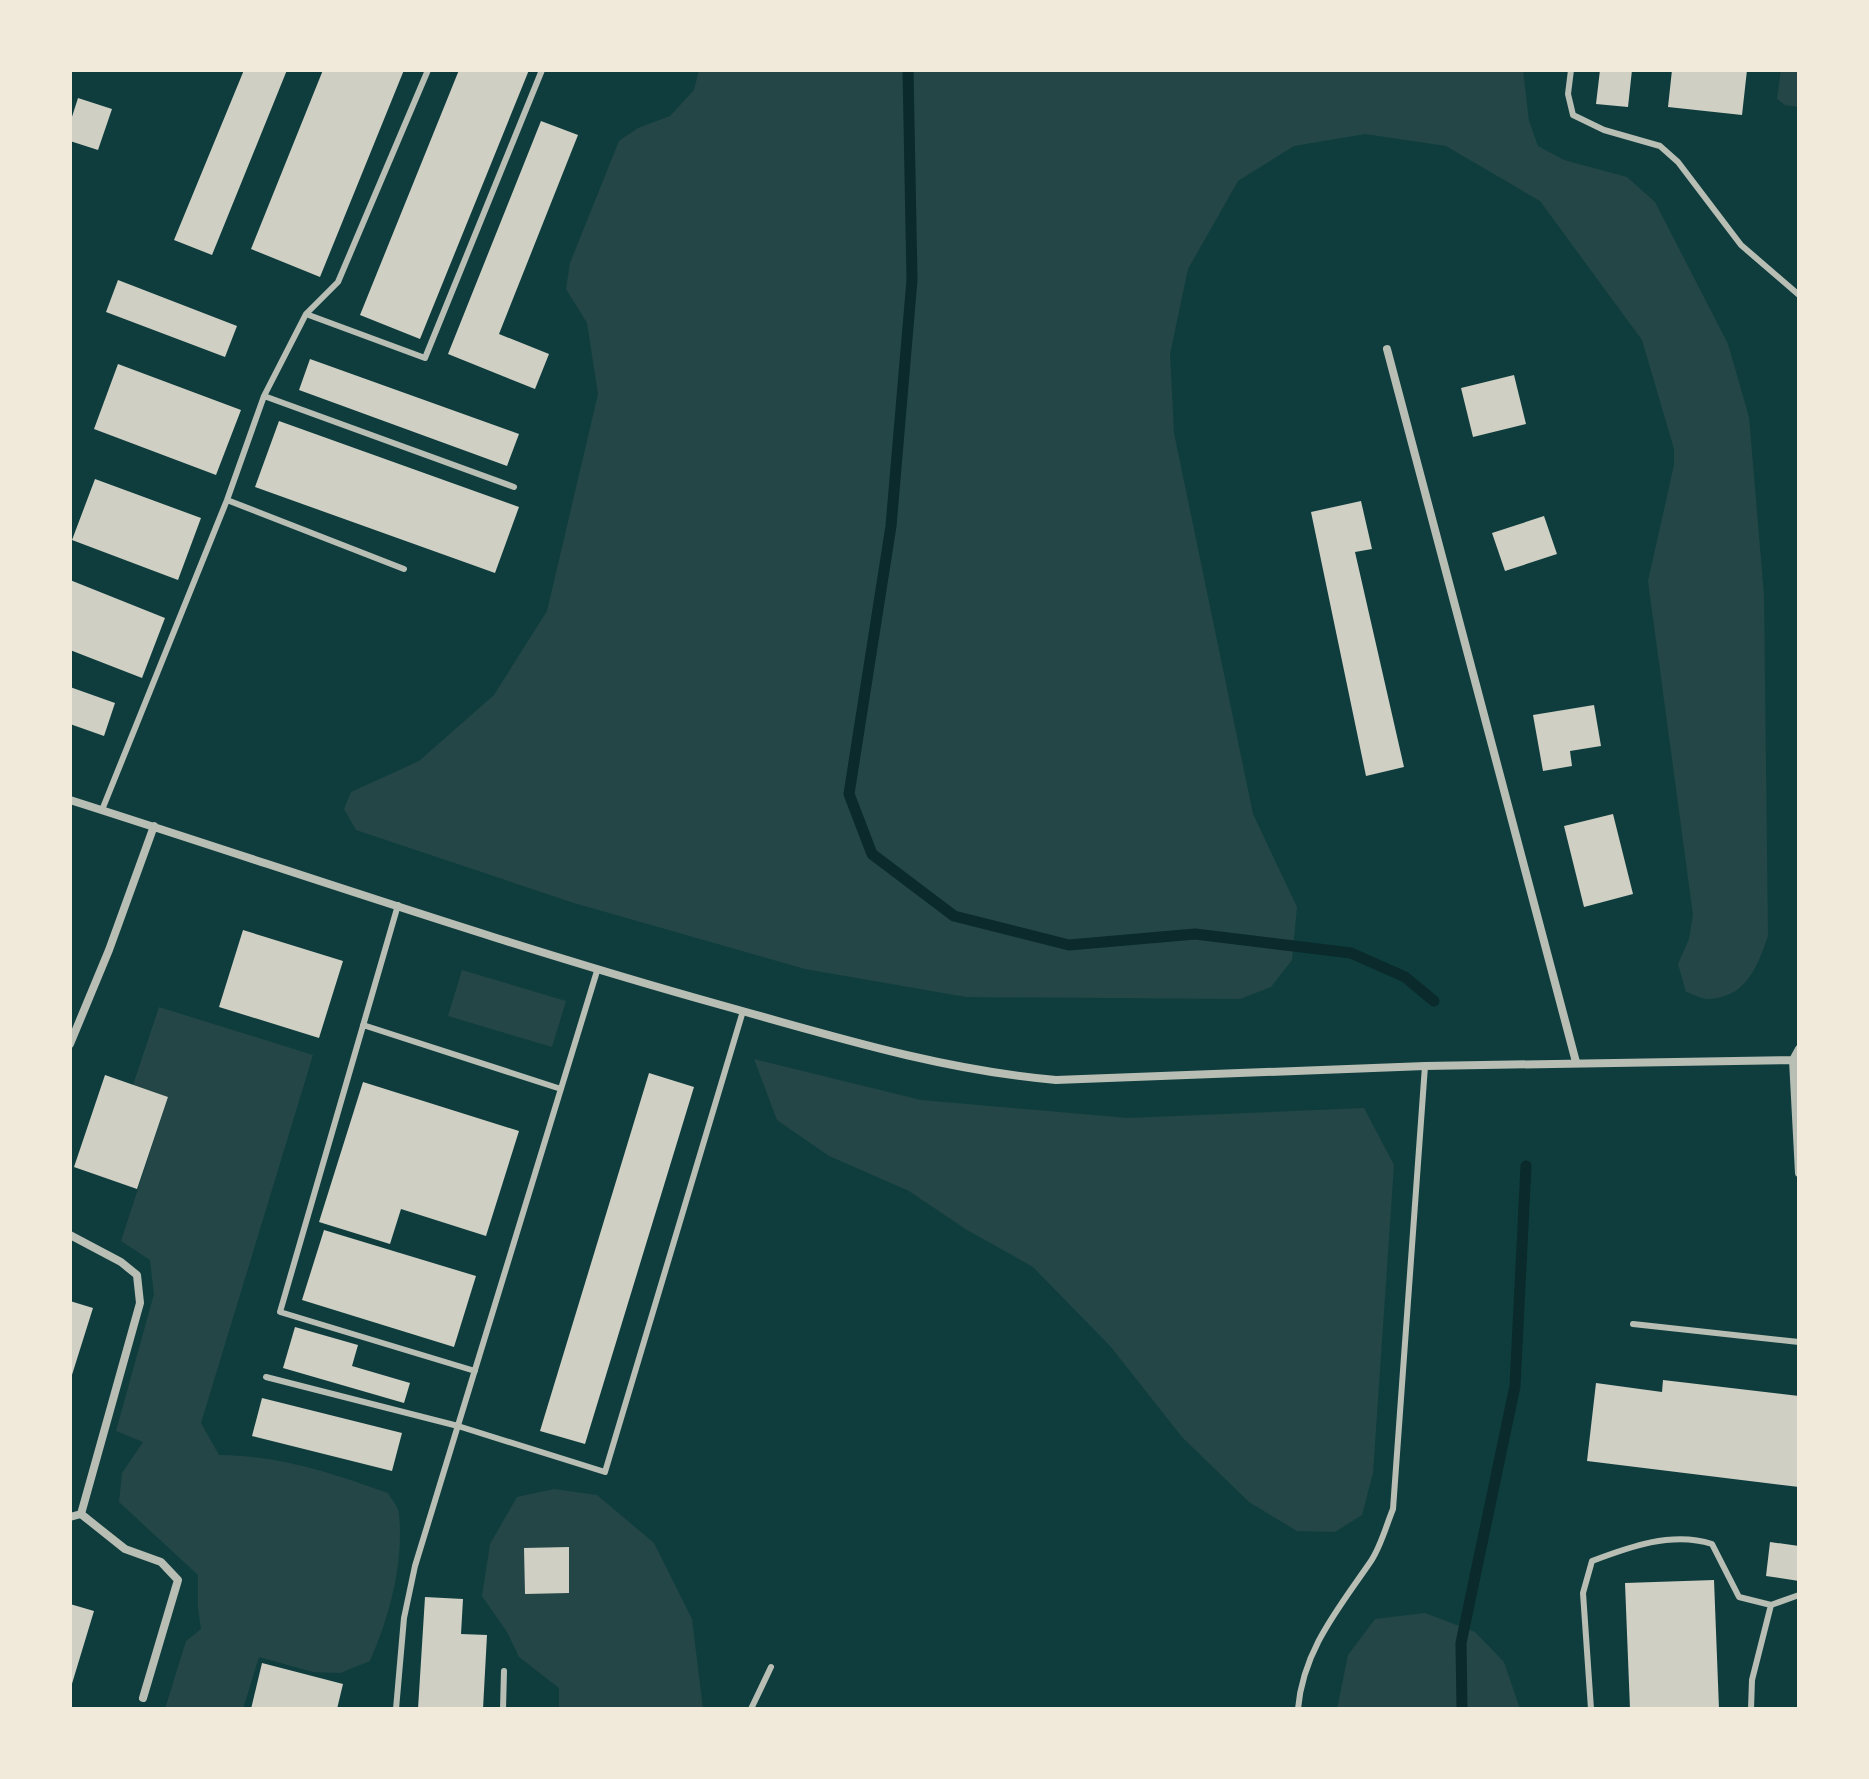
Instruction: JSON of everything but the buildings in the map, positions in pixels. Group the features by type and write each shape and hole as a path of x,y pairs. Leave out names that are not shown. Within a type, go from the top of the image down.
{"street":[{"path":"1387,349 1576,1062"},
{"path":"70,800 597,971 842,1040 1005,1076 1043,1079 1576,1062 1793,1060"},
{"path":"70,1044 109,950 154,826"},
{"path":"1799,1049 1793,1060 1799,1173"},
{"path":"70,1235 121,1262 137,1275 140,1303 81,1514"},
{"path":"70,1517 81,1514"},
{"path":"81,1514 125,1549 161,1562 178,1580 143,1698"}],"lane":[{"path":"102,810 227,500 264,396 306,314 338,282 428,70"},
{"path":"306,314 425,358 542,70"},
{"path":"1571,70 1568,94 1573,115 1604,130 1660,146 1678,162 1741,245 1799,295"},
{"path":"264,396 514,487"},
{"path":"227,500 404,569"},
{"path":"398,905 280,1312 475,1371"},
{"path":"396,1709 404,1618 415,1566 597,971"},
{"path":"266,1377 458,1426 605,1472 743,1011"},
{"path":"363,1025 561,1089"},
{"path":"1298,1709 1315,1644 1343,1598 1373,1558 1393,1509 1425,1066"},
{"path":"1633,1324 1799,1342"},
{"path":"1591,1709 1583,1593 1592,1561 1636,1545 1693,1538 1712,1544 1739,1597 1771,1605 1799,1595"},
{"path":"1751,1709 1752,1680 1771,1605"},
{"path":"751,1709 771,1667"},
{"path":"503,1709 504,1671"}],"shaded area":[{"path":"699,70 1523,70 1529,121 1538,146 1564,160 1627,177 1655,202 1728,344 1749,417 1764,595 1768,936 1749,977 1734,992 1723,997 1701,998 1686,992 1678,964 1689,939 1693,915 1648,581 1674,465 1674,449 1642,340 1540,201 1446,146 1365,134 1294,146 1238,181 1188,269 1170,354 1174,433 1253,814 1297,907 1292,960 1271,987 1240,999 966,997 805,969 574,903 356,830 344,809 351,792 419,761 494,695 547,611 598,394 587,323 566,289 570,263 619,141 638,128 670,116 694,90"},
{"path":"1781,70 1799,70 1799,107 1785,105 1777,99"},
{"path":"462,970 566,1001 552,1047 448,1016"},
{"path":"159,1007 313,1055 201,1423 219,1455 264,1458 346,1478 388,1493 399,1512 399,1552 394,1590 370,1661 340,1673 313,1672 259,1657 243,1709 165,1709 186,1641 201,1629 198,1575 119,1502 122,1473 143,1442 116,1431 154,1294 150,1260 121,1241 168,1097 133,1085"},
{"path":"754,1059 921,1100 1128,1118 1364,1108 1394,1165 1373,1473 1362,1515 1335,1532 1297,1531 1249,1502 1182,1437 1111,1347 1033,1267 967,1230 909,1191 829,1156 777,1120"},
{"path":"554,1489 597,1495 654,1543 692,1619 703,1709 559,1709 559,1688 519,1657 507,1632 482,1596 490,1544 517,1497"},
{"path":"1425,1613 1475,1632 1504,1662 1520,1709 1337,1709 1348,1655 1375,1619"}],"waterway":[{"path":"908,70 912,280 891,526 849,794 872,854 954,916 1069,945 1195,934 1351,953 1405,977 1434,1001"},
{"path":"1462,1709 1461,1643 1515,1386 1526,1166"}]}
